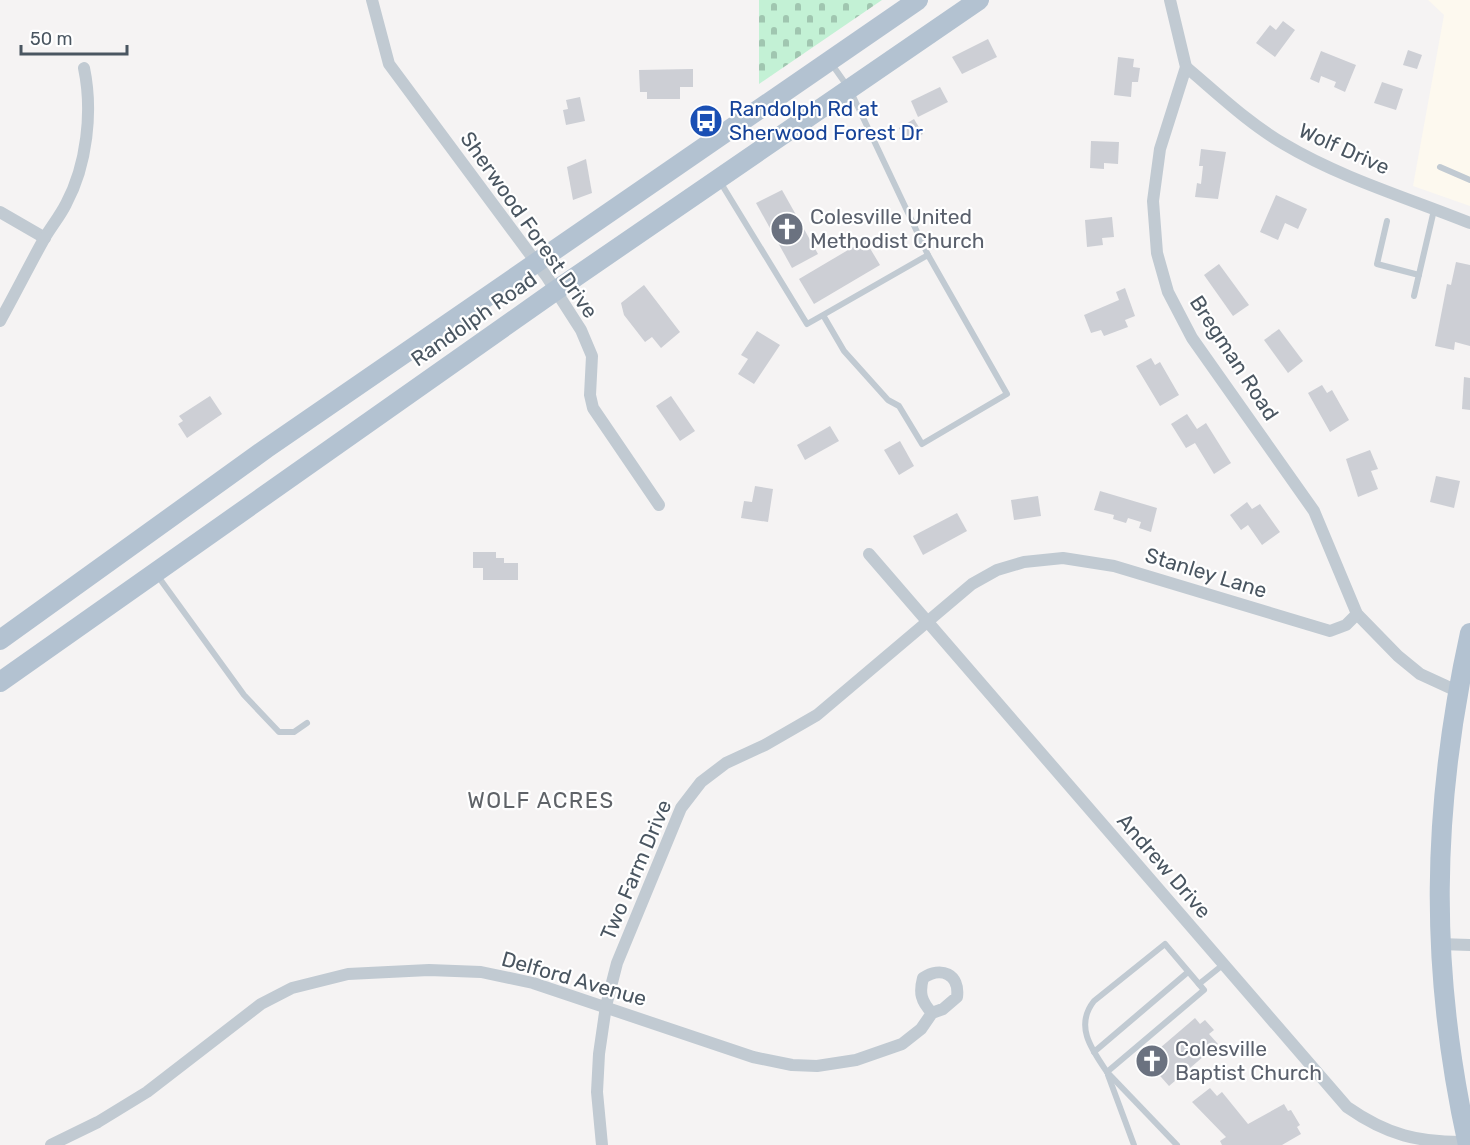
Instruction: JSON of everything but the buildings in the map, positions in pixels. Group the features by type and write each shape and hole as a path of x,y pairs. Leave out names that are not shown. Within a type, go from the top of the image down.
{"main road":[{"name":"Randolph Road","path":"0,640 267,448 535,261 918,0"},
{"name":"Randolph Road","path":"0,682 555,291 979,0"},
{"path":"1468,1144 1448,1040 1439,944 1441,813 1457,691 1470,633"}],"street":[{"name":"Sherwood Forest Drive","path":"372,0 389,64 535,261 580,330 592,357 590,395 593,408 659,505"},
{"path":"1170,0 1186,67"},
{"name":"Wolf Drive","path":"1186,67 1244,116 1281,143 1321,165 1470,223"},
{"name":"Bregman Road","path":"1186,67 1160,149 1153,201 1157,252 1168,292 1192,338 1314,511 1357,614"},
{"path":"0,321 45,238 67,203 79,172 86,120 87,84 84,68"},
{"path":"0,212 45,238"},
{"name":"Andrew Drive","path":"869,554 1347,1107 1372,1125 1407,1137 1439,1143 1468,1144"},
{"name":"Stanley Lane","path":"926,622 972,584 997,570 1024,562 1063,558 1114,566 1330,631 1346,625 1357,614"},
{"path":"1357,614 1398,656 1420,674 1457,691"},
{"name":"Two Farm Drive","path":"602,1145 597,1092 599,1054 606,1006 617,963 681,808 701,782 726,763 765,745 817,715 926,622"},
{"path":"1439,944 1470,945"},
{"name":"Delford Avenue","path":"51,1145 98,1122 147,1092 261,1004 292,988 348,974 429,970 481,972 533,983 753,1057 792,1065 817,1066 856,1060 902,1044 921,1029 932,1013"}],"lane":[{"path":"823,315 844,351 888,400 899,406 922,444 1007,394 927,255 850,90 829,61"},
{"path":"1440,167 1470,180"},
{"path":"719,180 807,324 927,255"},
{"path":"1414,296 1434,209"},
{"path":"1387,221 1377,264 1419,275"},
{"path":"155,571 244,695 279,732 294,732 307,723"},
{"path":"1107,1072 1204,990 1165,944 1094,1001 1088,1009 1085,1026 1086,1041 1107,1072 1177,1145"},
{"path":"1199,984 1224,964"},
{"path":"1094,1052 1188,972"},
{"path":"1107,1072 1134,1145"}],"shaded area":[{"path":"1428,0 1470,0 1470,206 1413,186 1444,15"}],"green space":[{"path":"759,0 882,0 759,84"}],"place":[{"name":"Randolph Rd at Sherwood Forest Dr","path":"706,121"},
{"name":"Colesville United Methodist Church","path":"787,229"},
{"name":"Colesville Baptist Church","path":"1152,1061"}],"district":[{"name":"WOLF ACRES","path":"541,800"}]}
